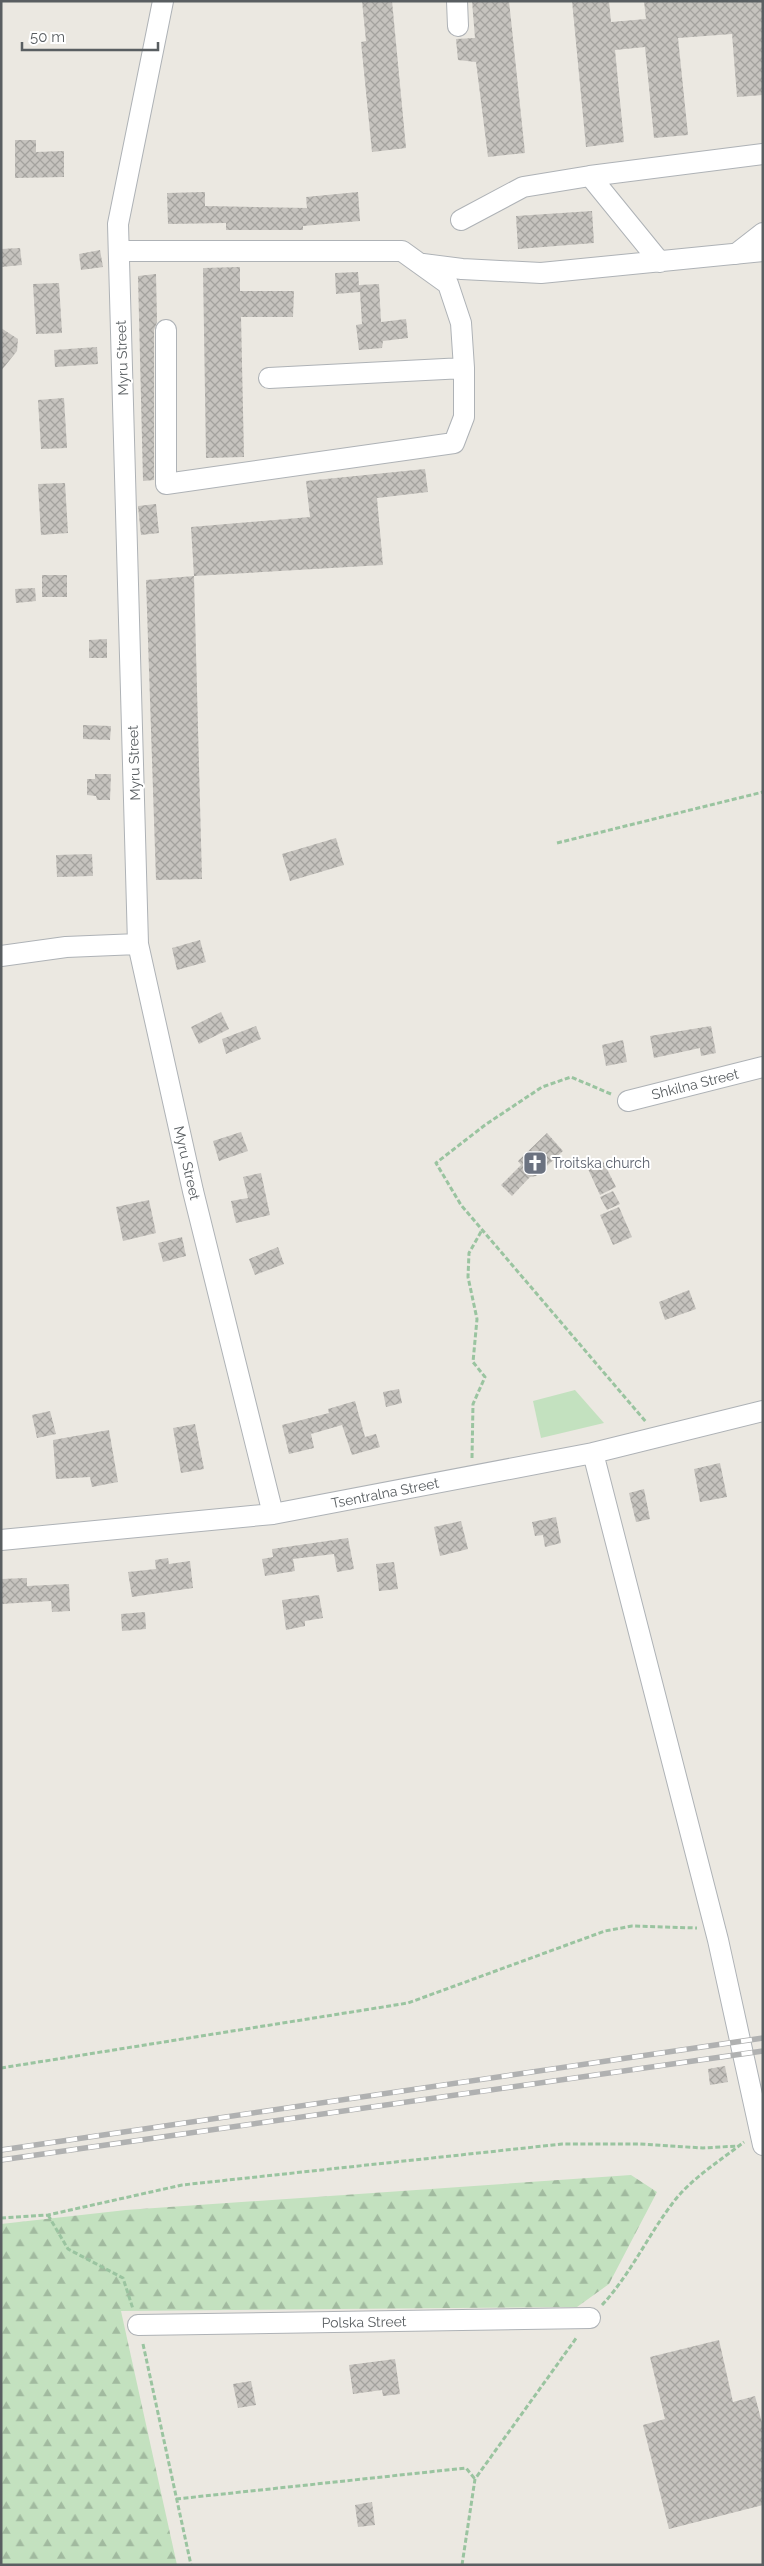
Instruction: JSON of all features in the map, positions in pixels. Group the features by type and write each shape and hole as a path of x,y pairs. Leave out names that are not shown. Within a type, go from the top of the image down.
{"street":[{"name":"Myru Street","path":"163,1 118,224 138,944 194,1191 273,1514"},
{"path":"457,1 458,26"},
{"path":"461,220 523,187 590,176 763,154"},
{"path":"590,176 660,262"},
{"path":"736,254 763,234"},
{"path":"119,251 402,251 448,284 461,324 464,368 464,417 454,444 166,484 166,330"},
{"path":"421,264 462,269 541,273 763,251"},
{"path":"269,378 464,368"},
{"path":"1,956 66,947 138,944"},
{"name":"Shkilna Street","path":"628,1101 763,1067"},
{"name":"Tsentralna Street","path":"1,1540 273,1514 593,1453 763,1411"},
{"path":"593,1453 718,1940 761,2138"},
{"name":"Polska Street","path":"138,2325 590,2318"}],"path":[{"path":"557,843 763,792"},
{"path":"628,1101 571,1077 542,1087 485,1125 436,1163 461,1205 658,1437"},
{"path":"472,1476 474,1404 485,1377 473,1362 477,1319 468,1276 469,1253 482,1230"},
{"path":"1,2068 408,2003 605,1931 641,1926 700,1928 711,1932 718,1940"},
{"path":"1,2218 48,2215 182,2185 562,2144 640,2144 703,2148 738,2146"},
{"path":"48,2215 68,2249 123,2278 138,2325 191,2565"},
{"path":"176,2499 466,2468 475,2479"}],"green space":[{"path":"575,1390 604,1423 541,1438 533,1401"},
{"path":"631,2175 657,2192 609,2284 577,2307 121,2311 177,2565 1,2565 1,2224 126,2210"}],"building":[{"path":"362,1 392,1 406,148 372,152 361,42 366,41"},
{"path":"472,1 509,1 525,153 488,157 476,62 458,60 456,39 475,38"},
{"path":"572,1 609,1 611,22 646,19 644,1 763,1 763,95 737,97 732,34 678,38 688,135 654,138 645,47 615,50 624,142 586,147"},
{"path":"15,140 36,140 36,152 64,151 64,177 15,178"},
{"path":"205,192 205,206 307,208 306,197 358,192 360,221 303,226 303,230 226,230 226,223 168,224 167,193"},
{"path":"592,211 594,243 518,249 516,216"},
{"path":"20,248 22,265 1,267 1,249"},
{"path":"100,250 103,267 81,270 79,254"},
{"path":"240,267 240,291 294,291 293,317 241,317 244,457 206,458 203,268"},
{"path":"358,272 359,285 379,284 381,322 406,319 408,338 383,341 382,348 359,350 356,325 362,324 360,292 336,294 335,273"},
{"path":"156,274 154,480 143,481 138,276"},
{"path":"59,283 62,333 36,334 33,284"},
{"path":"1,328 18,339 17,351 1,371"},
{"path":"97,347 98,364 55,367 54,350"},
{"path":"64,398 67,448 41,449 38,400"},
{"path":"425,469 428,492 377,498 383,565 194,576 191,527 310,517 306,481"},
{"path":"65,483 68,533 41,535 38,484"},
{"path":"156,504 159,533 141,535 138,506"},
{"path":"42,575 67,575 67,597 42,597"},
{"path":"194,576 202,879 156,880 146,580"},
{"path":"35,588 36,601 16,603 15,589"},
{"path":"107,639 107,658 89,658 89,640"},
{"path":"83,725 111,726 110,740 83,739"},
{"path":"95,774 111,774 110,800 97,800 96,796 87,795 87,779 95,779"},
{"path":"336,838 344,865 290,881 282,854"},
{"path":"92,854 93,876 57,877 56,855"},
{"path":"200,940 206,962 177,970 172,948"},
{"path":"221,1012 229,1029 199,1044 191,1027"},
{"path":"256,1026 261,1039 226,1054 222,1039"},
{"path":"711,1026 716,1053 701,1056 700,1048 654,1058 650,1036"},
{"path":"623,1040 627,1062 606,1066 602,1045"},
{"path":"241,1132 248,1151 219,1161 213,1141"},
{"name":"Troitska church","path":"547,1133 563,1151 536,1176 530,1177 512,1196 501,1185 521,1165 518,1161"},
{"path":"603,1161 616,1187 600,1195 588,1169"},
{"path":"261,1173 270,1215 236,1223 231,1201 248,1198 243,1177"},
{"path":"613,1191 620,1204 607,1210 600,1197"},
{"path":"149,1200 156,1233 123,1241 116,1207"},
{"path":"619,1207 632,1237 613,1245 600,1215"},
{"path":"182,1237 186,1256 163,1262 158,1243"},
{"path":"278,1247 284,1264 255,1275 249,1259"},
{"path":"689,1290 696,1309 665,1320 659,1302"},
{"path":"399,1389 402,1403 386,1407 383,1392"},
{"path":"355,1401 365,1437 376,1434 380,1447 352,1455 342,1425 311,1434 314,1448 289,1454 282,1425 329,1413 328,1409"},
{"path":"50,1411 56,1434 37,1438 32,1415"},
{"path":"195,1424 204,1469 181,1473 173,1428"},
{"path":"109,1430 118,1482 92,1487 90,1477 56,1479 53,1440"},
{"path":"720,1463 727,1497 700,1502 694,1469"},
{"path":"644,1489 650,1519 636,1522 629,1493"},
{"path":"556,1517 561,1543 545,1547 543,1535 535,1536 532,1522"},
{"path":"461,1521 468,1549 440,1556 434,1527"},
{"path":"348,1538 354,1569 337,1572 334,1554 293,1559 295,1571 265,1576 262,1559 273,1557 272,1549"},
{"path":"168,1558 169,1564 190,1561 193,1588 132,1597 128,1572 156,1569 155,1560"},
{"path":"394,1562 398,1589 379,1591 376,1564"},
{"path":"27,1578 27,1586 69,1584 70,1611 52,1612 51,1601 1,1604 1,1579"},
{"path":"319,1595 323,1618 305,1621 305,1626 286,1630 282,1600"},
{"path":"145,1612 146,1629 122,1631 121,1614"},
{"path":"725,2066 728,2082 710,2085 708,2069"},
{"path":"719,2340 733,2402 755,2396 763,2427 763,2505 669,2529 643,2425 665,2419 650,2357"},
{"path":"395,2359 400,2394 383,2396 382,2390 353,2394 349,2365"},
{"path":"251,2381 256,2405 238,2408 233,2384"},
{"path":"372,2502 375,2525 358,2527 355,2505"}],"railway":[{"path":"1,2150 763,2038"},
{"path":"1,2160 763,2051"}],"place":[{"name":"Troitska church","path":"535,1163"}]}
